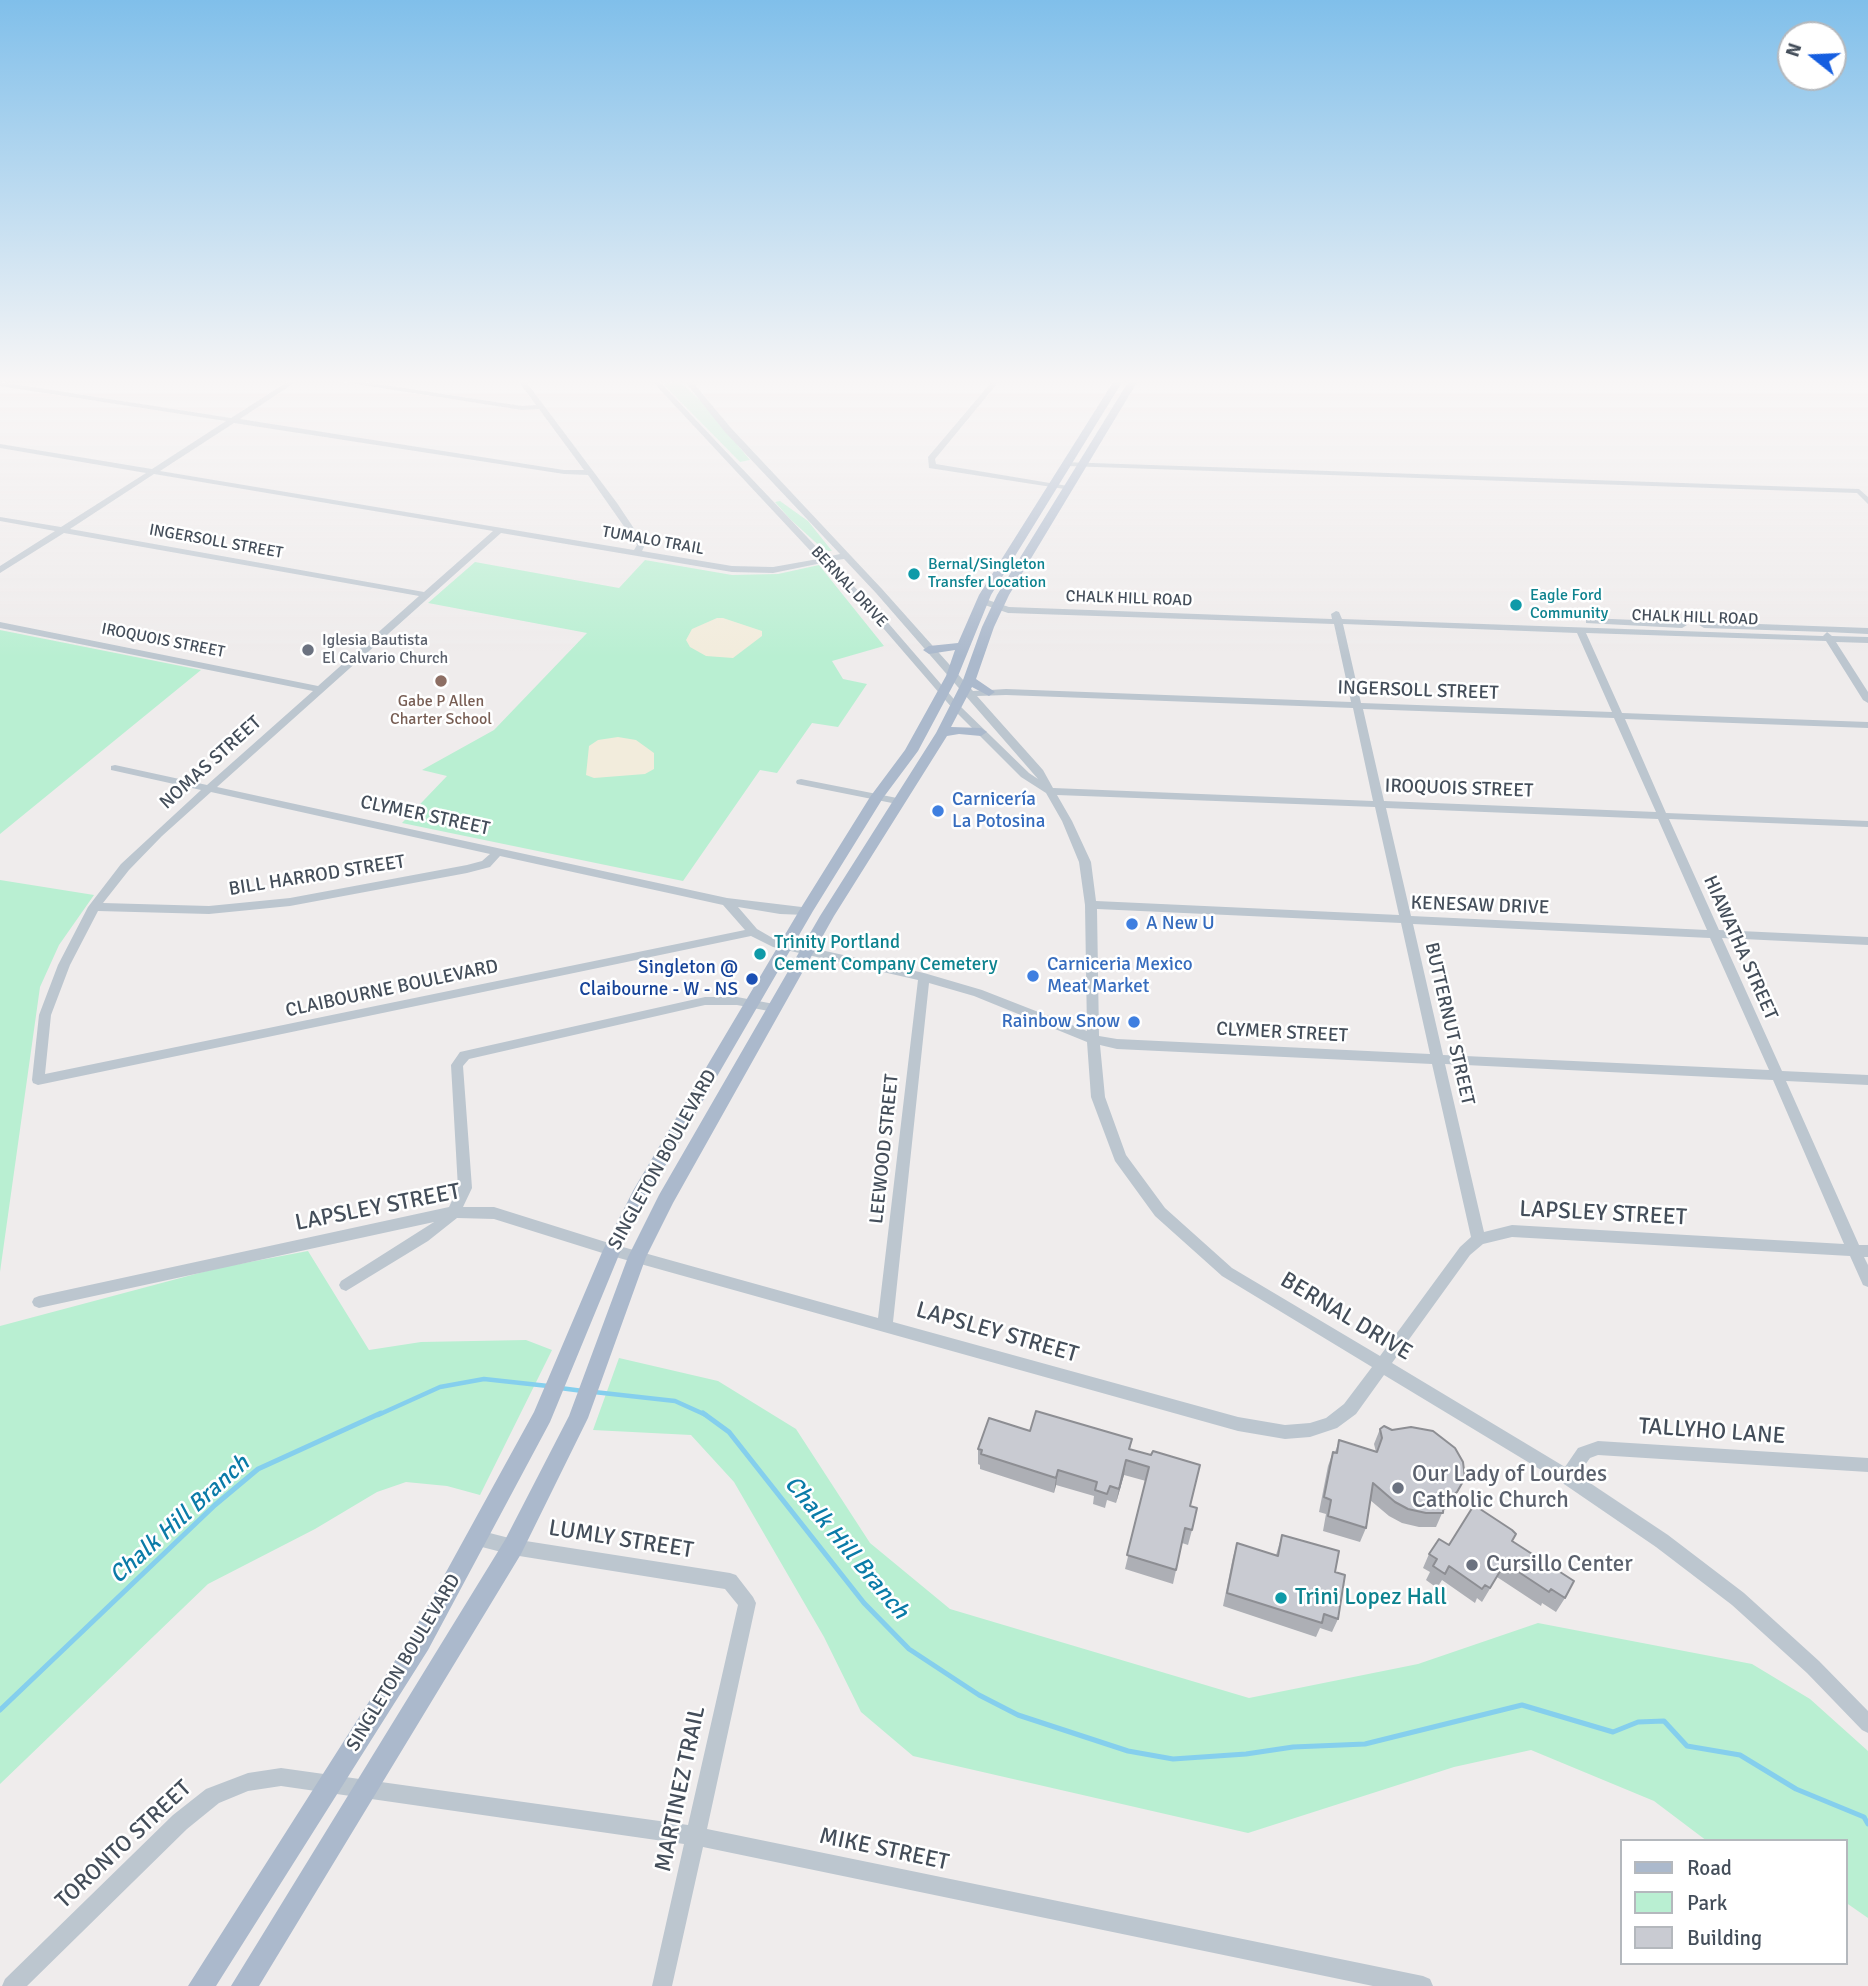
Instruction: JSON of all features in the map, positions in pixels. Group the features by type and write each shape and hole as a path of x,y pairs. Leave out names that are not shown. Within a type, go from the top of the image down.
{"main road":[{"name":"SINGLETON BOULEVARD","path":"201,1986 420,1642 543,1416 611,1251 640,1194 806,911 877,797 911,751 943,693 982,601 1061,472"},
{"name":"SINGLETON BOULEVARD","path":"244,1986 513,1547 578,1418 637,1258 665,1200 806,952 897,801 942,733 967,688 998,605 1078,472"},
{"path":"929,650 962,646"},
{"path":"967,688 989,692"},
{"path":"942,733 958,730 981,732"}],"street":[{"path":"0,570 152,472"},
{"name":"TUMALO TRAIL","path":"152,472 746,570 773,570 845,556"},
{"path":"562,472 591,473 641,545 637,552"},
{"name":"BERNAL DRIVE","path":"739,472 880,619 956,707 1025,775 1049,791"},
{"name":"BERNAL DRIVE","path":"768,472 951,676 967,688 982,711 1039,772 1067,821 1085,862 1091,905 1093,1039 1098,1097 1120,1157 1160,1212 1227,1272 1567,1477 1662,1541 1738,1599 1813,1667 1868,1724"},
{"path":"966,472 1068,488"},
{"path":"1259,472 1859,491 1868,502"},
{"path":"767,499 784,500 811,517"},
{"name":"INGERSOLL STREET","path":"0,519 426,595"},
{"name":"NOMAS STREET","path":"38,1080 45,1015 64,965 94,907 125,867 319,689 499,530"},
{"name":"CHALK HILL ROAD","path":"982,601 998,605 1337,618 1826,634 1868,631"},
{"name":"BUTTERNUT STREET","path":"1337,618 1479,1239"},
{"name":"CHALK HILL ROAD","path":"1532,624 1580,629 1712,630"},
{"name":"IROQUOIS STREET","path":"0,625 319,689"},
{"name":"HIAWATHA STREET","path":"1580,629 1661,816 1861,1250 1868,1281"},
{"path":"1826,634 1868,700"},
{"name":"CHALK HILL ROAD","path":"1826,634 1868,640"},
{"name":"INGERSOLL STREET","path":"989,692 1868,725"},
{"path":"982,711 988,700 1006,692"},
{"name":"CLYMER STREET","path":"115,768 727,902 806,911"},
{"path":"801,782 897,801"},
{"name":"IROQUOIS STREET","path":"1049,791 1868,824"},
{"name":"BILL HARROD STREET","path":"94,907 209,910 290,902 467,869 485,863 498,852"},
{"name":"CLYMER STREET","path":"727,902 753,933 785,946 924,977 978,993 1093,1039 1117,1044 1868,1080"},
{"name":"KENESAW DRIVE","path":"1091,905 1868,941"},
{"name":"CLAIBOURNE BOULEVARD","path":"38,1080 753,933"},
{"name":"LEEWOOD STREET","path":"885,1325 924,977"},
{"path":"346,1285 423,1237 454,1212 465,1188 457,1065 472,1051 705,1001 723,999 774,1008"},
{"name":"LAPSLEY STREET","path":"39,1302 454,1212 494,1213 611,1251 1238,1424 1274,1431 1310,1430 1331,1423 1350,1409 1465,1251 1479,1239 1512,1231 1861,1250"},
{"name":"TALLYHO LANE","path":"1567,1477 1584,1453 1598,1448 1868,1465"},
{"name":"LUMLY STREET","path":"478,1538 513,1547 730,1581 747,1603"},
{"name":"MARTINEZ TRAIL","path":"662,1986 747,1603"},
{"name":"TORONTO STREET","path":"12,1986 180,1822 213,1796 248,1782 281,1777 331,1783"},
{"name":"MIKE STREET","path":"331,1783 696,1836 1423,1986"}],"green space":[{"path":"780,501 808,521 832,551 825,551 790,519 775,502"},
{"path":"645,560 732,575 778,574 819,565 884,646 832,661 843,679 867,684 838,727 812,723 777,773 760,770 683,881 402,823 447,776 422,770 494,730 587,633 428,603 475,562 619,588"},
{"path":"0,630 201,670 0,834"},
{"path":"0,880 94,895 59,945 40,987 0,1272"},
{"path":"308,1251 369,1350 421,1342 526,1340 552,1350 480,1495 447,1486 406,1482 377,1492 315,1529 208,1584 0,1784 0,1326 218,1268"},
{"path":"619,1358 718,1381 796,1429 870,1543 950,1609 1249,1698 1418,1664 1538,1623 1752,1664 1810,1699 1868,1751 1868,1918 1847,1903 1847,1839 1704,1839 1654,1801 1531,1750 1454,1767 1248,1833 913,1756 861,1712 824,1637 734,1482 691,1435 593,1430"}],"sand":[{"path":"717,618 762,631 762,636 733,658 706,656 690,647 686,640 692,629"},
{"path":"618,737 636,740 654,753 654,769 645,774 594,778 586,775 589,746 598,740"}],"building":[{"path":"1036,1411 1132,1439 1129,1449 1151,1455 1153,1451 1200,1465 1190,1506 1197,1508 1192,1530 1185,1528 1176,1570 1127,1555 1149,1467 1126,1460 1119,1489 1110,1486 1107,1494 1095,1490 1097,1482 1058,1470 1056,1478 981,1454 982,1450 978,1449 989,1418 1030,1431"},
{"name":"Our Lady of Lourdes Catholic Church","path":"1384,1426 1392,1430 1411,1427 1433,1431 1455,1448 1463,1462 1465,1478 1457,1492 1444,1500 1443,1513 1426,1513 1408,1509 1395,1502 1373,1483 1366,1528 1328,1516 1331,1500 1324,1497 1333,1452 1337,1453 1339,1440 1377,1452 1382,1438 1380,1429"},
{"path":"1474,1505 1512,1530 1516,1534 1512,1541 1574,1581 1565,1598 1551,1589 1549,1592 1505,1563 1490,1588 1485,1585 1482,1589 1449,1566 1445,1574 1433,1566 1437,1559 1429,1554 1439,1539 1449,1545"},
{"name":"Trini Lopez Hall","path":"1282,1535 1339,1551 1335,1572 1345,1575 1338,1619 1324,1614 1322,1623 1227,1593 1237,1543 1278,1556"}],"waterway":[{"name":"Chalk Hill Branch","path":"378,1415 440,1387 484,1379 548,1386"},
{"name":"Chalk Hill Branch","path":"560,1388 583,1391"},
{"name":"Chalk Hill Branch","path":"594,1392 675,1401 705,1415"},
{"name":"Chalk Hill Branch","path":"0,1710 215,1505 258,1469 381,1413"},
{"name":"Chalk Hill Branch","path":"705,1415 729,1432 864,1603 909,1649 979,1695 1018,1715 1128,1751 1173,1759 1246,1754 1293,1747 1365,1744 1522,1705 1613,1732 1638,1722 1664,1721 1687,1746 1740,1755 1796,1789 1864,1817 1868,1824"}],"place":[{"name":"Bernal/Singleton Transfer Location","path":"914,574"},
{"name":"Eagle Ford Community","path":"1516,605"},
{"name":"Iglesia Bautista El Calvario Church","path":"308,650"},
{"name":"Gabe P Allen Charter School","path":"441,681"},
{"name":"Carnicería La Potosina","path":"938,811"},
{"name":"A New U","path":"1132,924"},
{"name":"Trinity Portland Cement Company Cemetery","path":"760,954"},
{"name":"Carniceria Mexico Meat Market","path":"1033,976"},
{"name":"Singleton @ Claibourne - W - NS","path":"752,979"},
{"name":"Rainbow Snow","path":"1134,1022"},
{"name":"Our Lady of Lourdes Catholic Church","path":"1398,1488"},
{"name":"Cursillo Center","path":"1472,1565"},
{"name":"Trini Lopez Hall","path":"1281,1598"}]}
